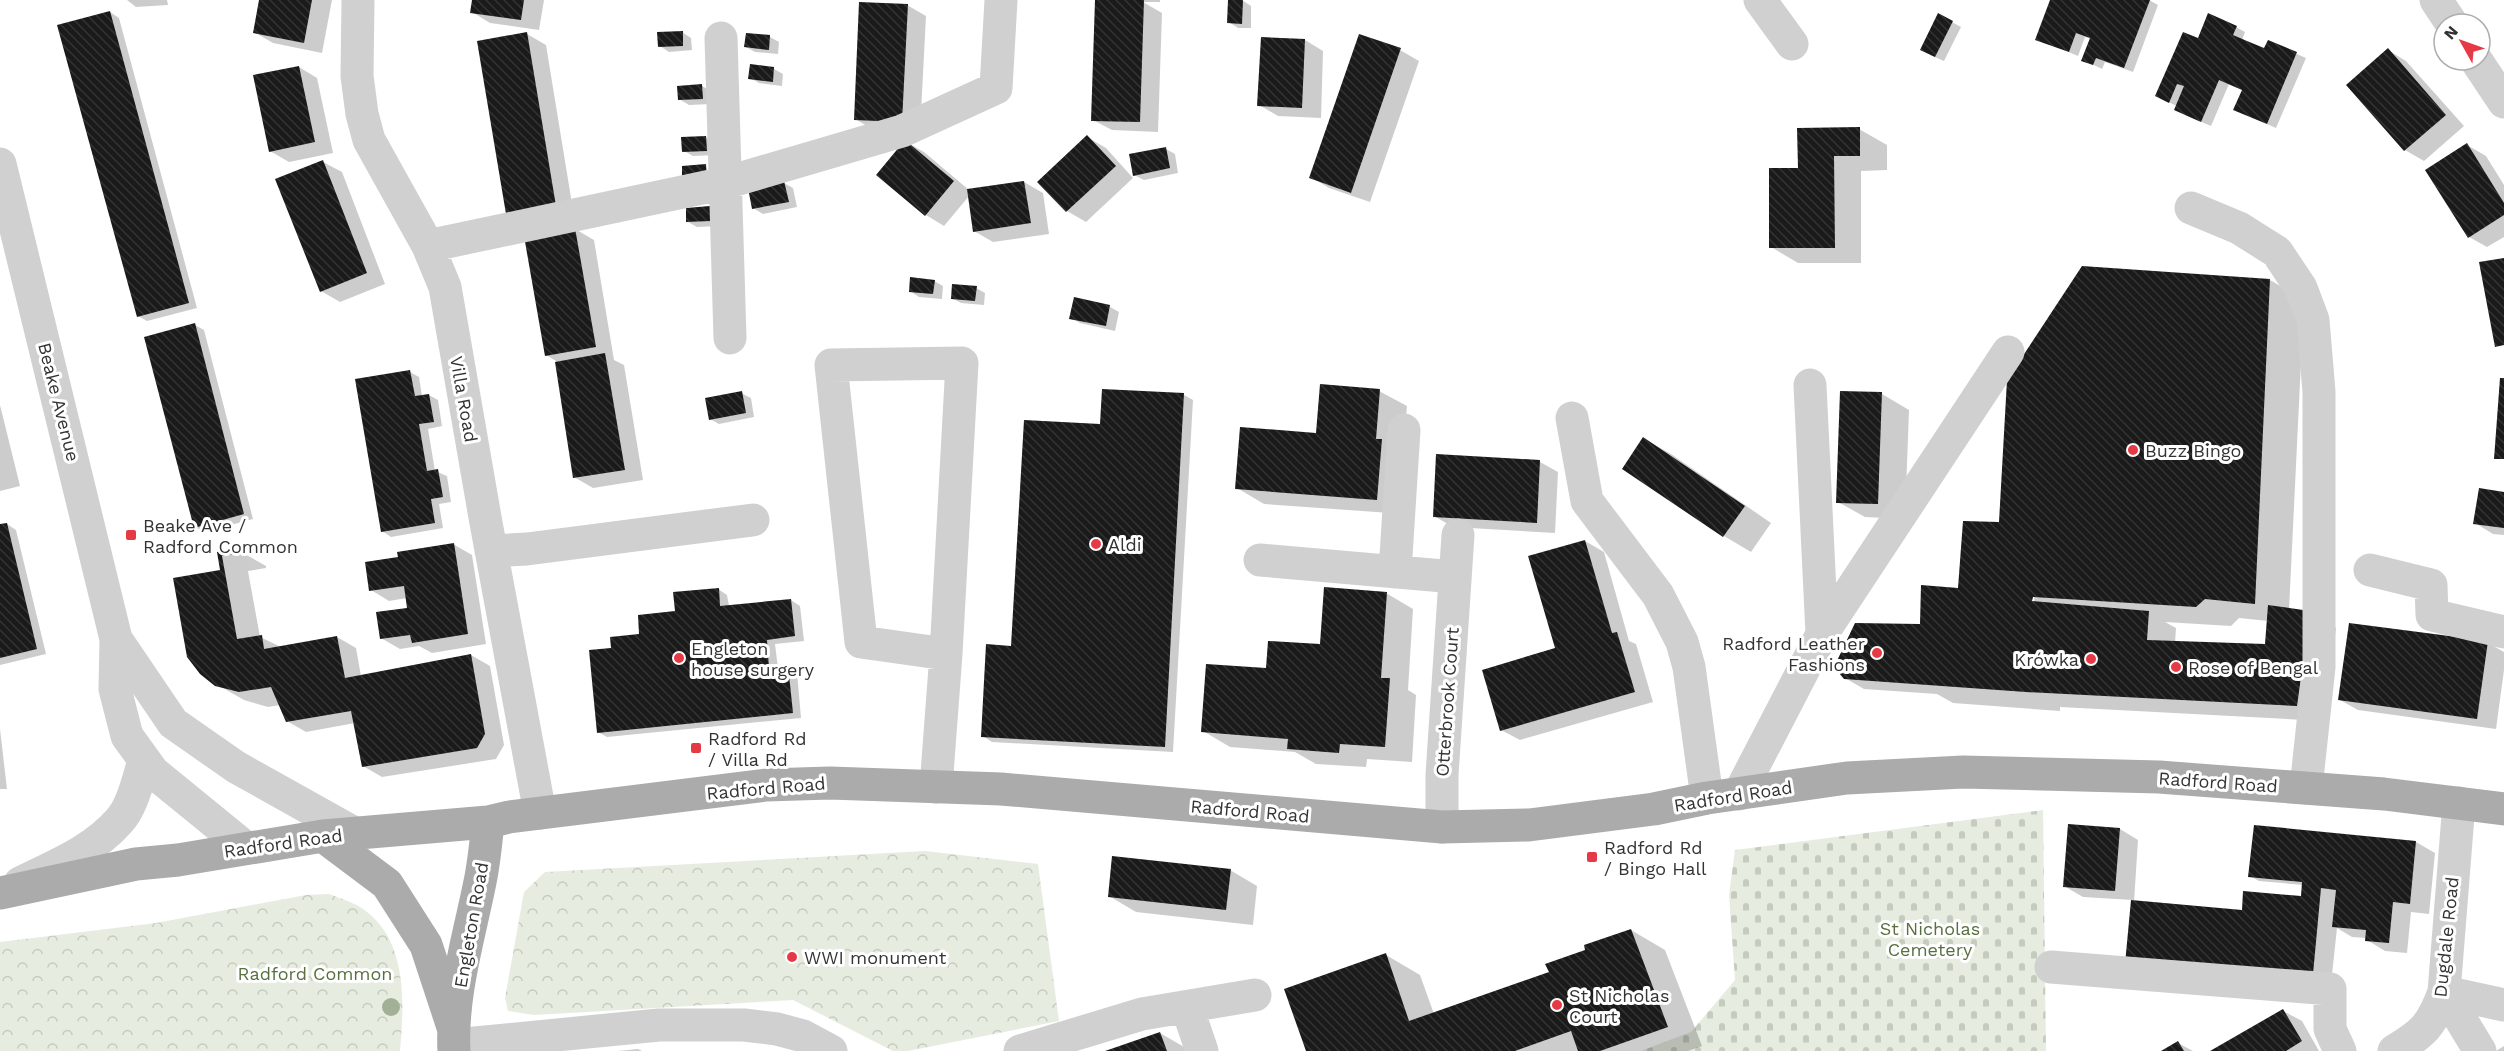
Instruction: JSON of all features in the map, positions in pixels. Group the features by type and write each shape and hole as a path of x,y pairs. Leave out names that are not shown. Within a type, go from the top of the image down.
{"main road":[{"name":"Radford Road","path":"1,892 136,864 178,860 245,847 339,835 488,822 540,813 766,785 830,783 1012,790 1442,827 1528,825 1654,809 1707,798 1847,778 1963,772 2159,777 2384,794 2504,809"},
{"name":"Engleton Road","path":"454,1041 470,923 481,881 488,822"},
{"name":"Engleton Road","path":"339,835 387,884 426,945 454,1041"}],"street":[{"name":"Villa Road","path":"358,0 357,76 362,114 369,140 428,246 445,287 540,813"},
{"path":"428,246 726,183 902,132 996,88 1000,0"},
{"path":"1760,0 1792,44"},
{"path":"721,38 730,338"},
{"path":"2484,72 2504,102"},
{"name":"Beake Avenue","path":"2,173 116,639 115,689 127,736 153,772 182,798 245,847"},
{"path":"2191,208 2239,228 2277,252 2301,288 2313,320 2319,392 2319,667 2306,788"},
{"path":"1739,794 1822,634 2008,352"},
{"path":"936,787 946,654 962,363 831,366 861,642 946,654"},
{"path":"1810,385 1822,634"},
{"path":"1572,418 1587,501 1658,595 1682,642 1689,668 1707,798"},
{"path":"1395,572 1404,430"},
{"path":"491,551 527,549 753,520"},
{"name":"Otterbrook Court","path":"1442,827 1442,775 1458,535"},
{"path":"1260,561 1455,577"},
{"path":"2370,570 2432,585 2432,615 2504,632"},
{"name":"Beake Avenue","path":"116,639 173,723 339,835"},
{"path":"1,892 85,850 120,820 134,793 144,760"},
{"name":"Dugdale Road","path":"2394,1051 2416,1038 2434,1019 2444,992 2460,803"},
{"path":"2051,967 2330,989 2330,1029 2340,1051"},
{"path":"2444,992 2504,1005"},
{"path":"2444,992 2480,1051"},
{"path":"1020,1051 1142,1014 1255,995"},
{"path":"1187,1007 1202,1051"},
{"path":"454,1041 659,1025 744,1025 777,1029 794,1034 831,1051"}],"green space":[{"name":"St Nicholas Cemetery","path":"2043,810 2046,1051 1641,1051 1691,1032 1735,980 1729,895 1735,850"},
{"path":"925,851 1038,864 1059,1021 908,1051 893,1051 793,1000 534,1015 508,1011 505,998 524,892 545,872"},
{"name":"Radford Common","path":"329,894 367,912 380,925 390,941 397,958 402,995 400,1051 0,1051 0,942 156,923 306,895"}],"building":[{"path":"259,0 312,0 304,43 253,33"},
{"path":"472,0 524,0 521,20 470,13"},
{"path":"1095,0 1144,0 1140,122 1091,121"},
{"path":"1228,0 1243,0 1242,24 1227,23"},
{"path":"2050,0 2150,0 2124,68 2096,58 2093,65 2081,61 2090,38 2076,33 2069,52 2035,40"},
{"path":"859,2 908,4 902,122 854,120"},
{"path":"110,11 189,303 137,317 57,25"},
{"path":"1938,13 1953,21 1935,57 1920,50"},
{"path":"2208,13 2237,26 2233,35 2264,48 2268,40 2297,52 2267,124 2233,110 2242,90 2219,80 2201,122 2174,110 2184,86 2177,84 2169,103 2155,96 2183,32 2198,38"},
{"path":"683,31 683,46 658,47 657,32"},
{"path":"527,32 556,206 506,214 477,41"},
{"path":"746,33 770,35 769,50 744,47"},
{"path":"1359,34 1401,48 1351,193 1309,178"},
{"path":"1261,37 1305,39 1302,108 1257,106"},
{"path":"2388,48 2446,115 2404,151 2346,85"},
{"path":"750,64 774,67 773,82 748,79"},
{"path":"299,66 315,142 269,152 253,75"},
{"path":"702,84 703,99 678,100 677,86"},
{"path":"1860,127 1860,156 1834,156 1835,248 1769,248 1769,168 1798,168 1797,128"},
{"path":"1087,135 1116,166 1066,212 1037,182"},
{"path":"706,136 707,151 682,152 681,137"},
{"path":"905,140 954,181 925,216 876,175"},
{"path":"2467,143 2504,203 2504,215 2468,238 2425,170"},
{"path":"1166,147 1170,168 1133,176 1129,154"},
{"path":"323,160 367,273 320,292 275,179"},
{"path":"706,164 707,179 682,180 682,166"},
{"path":"784,181 789,202 752,209 748,188"},
{"path":"1024,181 1031,223 973,232 967,189"},
{"path":"710,206 711,221 686,222 686,208"},
{"path":"575,228 596,347 545,356 524,236"},
{"path":"2504,258 2504,345 2495,347 2479,262"},
{"name":"Buzz Bingo","path":"2082,266 2270,279 2255,604 2205,599 2196,607 2033,597 2032,601 2149,611 2147,640 2265,644 2268,605 2310,611 2297,706 2026,692 1844,679 1834,667 1855,623 1920,624 1921,585 1958,588 1963,521 1999,522 2007,380"},
{"path":"910,277 935,280 933,294 909,292"},
{"path":"952,284 977,286 975,301 951,299"},
{"path":"1074,297 1110,305 1106,326 1069,319"},
{"path":"195,323 244,514 194,528 144,337"},
{"path":"605,353 625,470 573,478 555,362"},
{"path":"410,370 415,396 429,394 434,422 419,424 427,471 438,469 443,497 431,499 435,523 381,532 355,379"},
{"path":"2500,378 2504,378 2504,459 2494,459"},
{"path":"1320,384 1380,389 1376,439 1382,439 1377,500 1235,489 1240,427 1316,433"},
{"name":"Aldi","path":"1102,389 1184,393 1165,747 981,737 986,644 1011,646 1024,420 1100,424"},
{"path":"742,391 746,413 709,420 705,398"},
{"path":"1840,391 1882,392 1878,504 1836,503"},
{"path":"1643,437 1745,506 1723,537 1622,469"},
{"path":"1436,454 1540,460 1537,523 1433,517"},
{"path":"2479,488 2504,492 2504,528 2473,524"},
{"path":"7,523 37,649 0,658 0,524"},
{"path":"1585,540 1612,633 1617,632 1635,692 1500,731 1482,670 1555,648 1528,556"},
{"path":"454,543 468,634 412,643 410,635 380,639 376,612 407,608 404,586 369,591 365,562 398,557 397,552"},
{"path":"239,548 239,553 222,556 237,639 262,635 264,649 337,636 345,678 471,654 485,734 477,748 362,767 351,711 286,722 271,687 239,692 215,686 200,674 187,657 173,578 220,570 217,552"},
{"path":"1324,587 1387,592 1381,678 1390,678 1385,747 1340,744 1339,753 1287,749 1288,739 1201,732 1206,664 1266,668 1268,641 1320,644"},
{"name":"Engleton house surgery","path":"719,588 720,606 791,599 795,636 767,640 769,668 788,665 793,713 597,733 589,650 611,648 610,637 639,634 638,615 675,611 673,592"},
{"path":"2349,623 2488,641 2477,719 2338,700"},
{"path":"2068,824 2120,828 2115,891 2063,887"},
{"path":"2254,825 2416,841 2410,904 2393,902 2389,943 2365,941 2366,930 2332,927 2336,890 2321,888 2313,974 2125,964 2131,900 2242,910 2243,891 2301,896 2302,882 2248,877"},
{"path":"1112,856 1231,869 1226,910 1108,897"},
{"name":"St Nicholas Court","path":"1631,929 1668,1027 1600,1051 1578,1051 1571,1031 1515,1051 1306,1051 1284,989 1386,953 1409,1021 1549,972 1545,964 1585,950 1584,945"},
{"path":"2283,1009 2302,1041 2286,1051 2210,1051"},
{"path":"1160,1032 1167,1051 1105,1051"},
{"path":"2178,1041 2184,1051 2161,1051"}],"place":[{"name":"Buzz Bingo","path":"2133,450"},
{"name":"Beake Ave / Radford Common","path":"131,535"},
{"name":"Aldi","path":"1096,544"},
{"name":"Radford Leather Fashions","path":"1877,653"},
{"name":"Engleton house surgery","path":"679,658"},
{"name":"Krówka","path":"2091,659"},
{"name":"Rose of Bengal","path":"2176,667"},
{"name":"Radford Rd / Villa Rd","path":"696,748"},
{"name":"Radford Rd / Bingo Hall","path":"1592,857"},
{"name":"WWI monument","path":"792,957"},
{"name":"St Nicholas Court","path":"1557,1005"}]}
